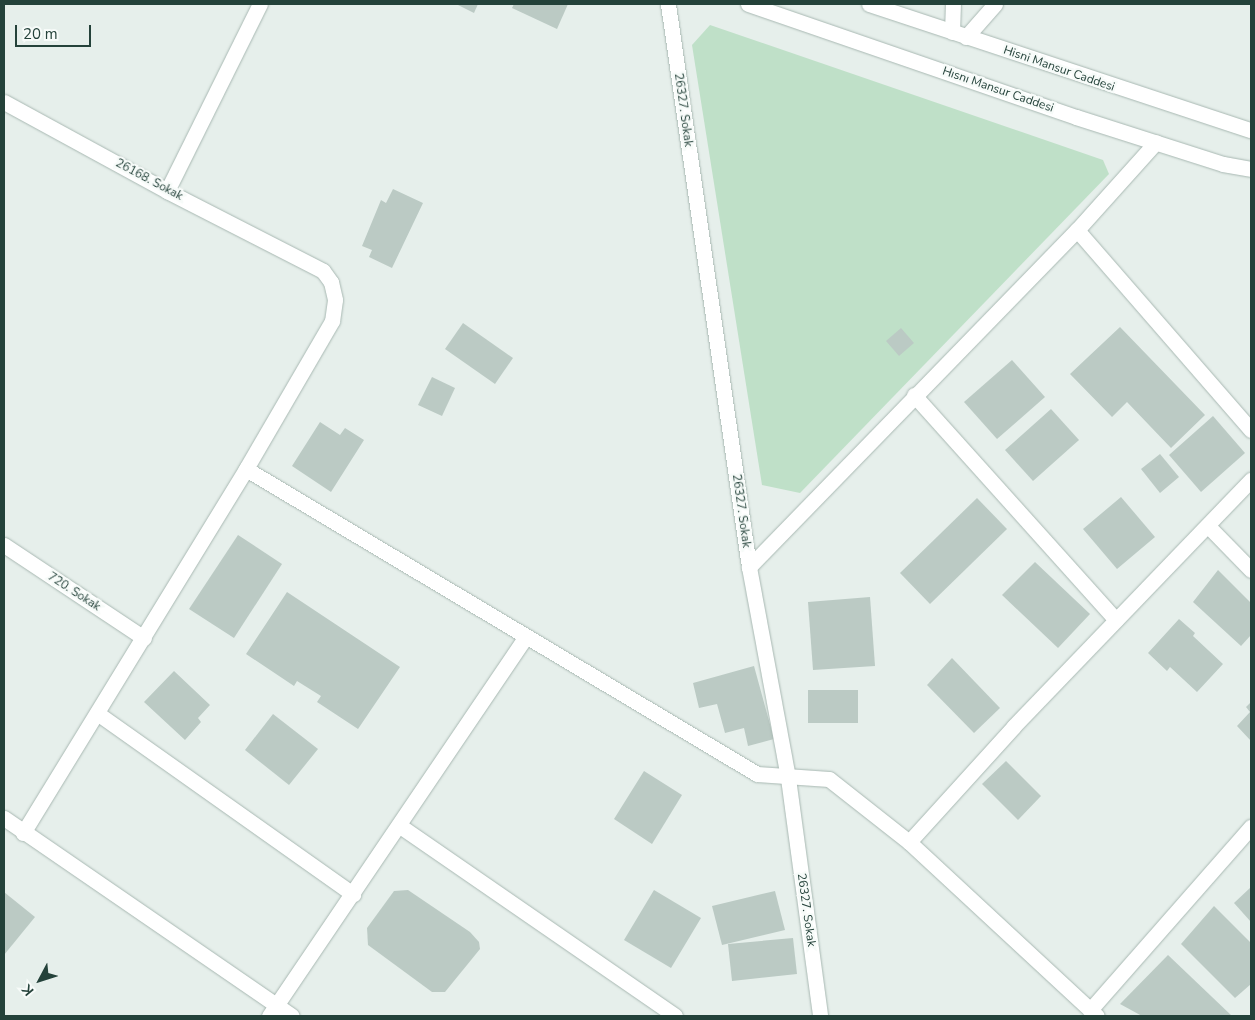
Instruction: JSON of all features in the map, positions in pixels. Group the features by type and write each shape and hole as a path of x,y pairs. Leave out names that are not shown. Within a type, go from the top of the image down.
{"street":[{"path":"167,191 260,4"},
{"name":"26327. Sokak","path":"668,4 749,567 788,778 820,1016"},
{"name":"Hısnı Mansur Caddesi","path":"748,4 1223,164 1251,169"},
{"name":"Hisni Mansur Caddesi","path":"869,4 1251,130"},
{"path":"954,4 959,34"},
{"path":"959,34 994,4"},
{"name":"26168. Sokak","path":"4,102 167,191 323,271 331,282 335,300 332,321 246,470 23,833"},
{"path":"749,567 914,395 1077,230 1156,142"},
{"path":"1077,230 1251,430"},
{"path":"914,395 1116,620"},
{"path":"246,470 525,638 757,774 788,778 829,779 909,842 1094,1013 1251,827"},
{"path":"909,842 1007,733 1209,527 1251,480"},
{"path":"1209,527 1251,570"},
{"name":"720. Sokak","path":"4,545 144,638"},
{"path":"273,1011 400,826 525,638"},
{"path":"97,713 353,894"},
{"path":"4,818 273,1011 292,1016"},
{"path":"400,826 675,1016"}],"green space":[{"path":"710,25 1103,160 1109,174 800,493 762,485 692,45"}],"building":[{"path":"456,4 478,4 474,13"},
{"path":"514,4 568,4 557,29 512,8"},
{"path":"393,189 423,203 392,268 369,257 372,250 362,246 381,200 386,203"},
{"path":"463,323 513,358 495,384 445,349"},
{"path":"1120,327 1205,415 1171,448 1127,402 1112,417 1070,374"},
{"path":"901,328 914,343 899,356 886,341"},
{"path":"1012,360 1045,397 997,439 964,402"},
{"path":"432,377 455,388 442,416 418,405"},
{"path":"1051,409 1079,440 1033,481 1005,450"},
{"path":"1213,416 1245,453 1201,492 1169,455"},
{"path":"320,422 340,435 345,428 364,440 331,492 292,466"},
{"path":"1160,454 1179,477 1160,493 1141,469"},
{"path":"1121,497 1155,537 1117,569 1083,529"},
{"path":"977,498 1007,529 930,604 900,573"},
{"path":"238,535 282,564 234,638 189,609"},
{"path":"1035,562 1090,614 1058,648 1002,595"},
{"path":"1218,570 1251,603 1251,635 1241,646 1193,602"},
{"path":"287,592 400,667 358,729 317,702 321,696 297,681 294,686 246,654"},
{"path":"870,597 875,666 813,670 808,602"},
{"path":"1179,619 1195,633 1193,636 1223,664 1197,692 1170,667 1167,671 1148,653"},
{"path":"952,658 1000,708 974,733 927,685"},
{"path":"754,666 774,739 748,746 744,728 725,733 717,704 699,708 693,683"},
{"path":"174,671 210,705 198,718 201,722 185,740 144,702"},
{"path":"808,690 858,690 858,723 808,723"},
{"path":"1251,702 1251,741 1237,726 1250,712 1246,707"},
{"path":"273,714 318,749 289,785 245,750"},
{"path":"1006,761 1041,796 1018,820 982,784"},
{"path":"644,771 682,795 652,844 614,819"},
{"path":"1251,887 1251,922 1234,903"},
{"path":"408,890 470,932 479,942 480,949 445,992 432,992 368,945 367,928 394,891"},
{"path":"654,890 701,918 671,968 624,940"},
{"path":"775,891 785,930 722,945 712,906"},
{"path":"4,892 35,917 4,955"},
{"path":"1214,906 1251,943 1251,984 1235,998 1181,944"},
{"path":"793,938 797,974 732,981 728,944"},
{"path":"1168,955 1232,1016 1142,1016 1120,1004"}]}
